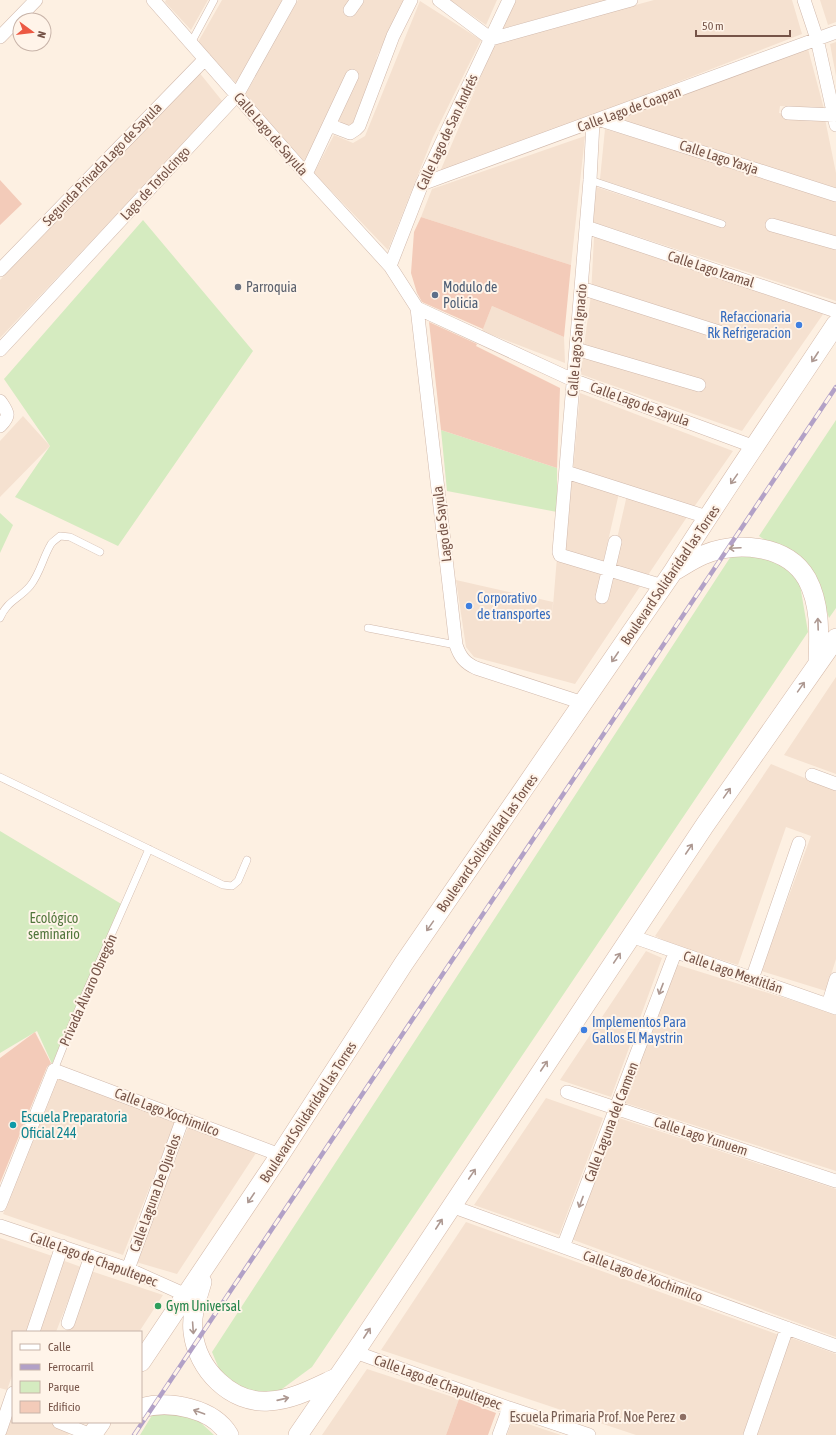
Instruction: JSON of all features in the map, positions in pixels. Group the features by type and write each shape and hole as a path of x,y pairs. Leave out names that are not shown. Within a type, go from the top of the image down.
{"main road":[{"name":"Boulevard Solidaridad las Torres","path":"142,1361 280,1155 404,963 667,580 707,517 836,324"},
{"path":"667,580 692,560 703,555 726,549 759,548 770,550 781,555 800,570 807,578 812,589 818,612 819,624 818,663"},
{"path":"298,1435 705,825 836,638"},
{"path":"207,1263 194,1311 193,1333 199,1354 210,1373 218,1381 236,1394 267,1402 296,1395 338,1377"},
{"path":"142,1408 158,1405 184,1407 198,1411 218,1422 229,1435"}],"street":[{"path":"0,37 36,0"},
{"name":"Lago de Totolcingo","path":"0,350 237,95 290,0"},
{"path":"329,125 350,132 353,132 359,126 393,36 411,0"},
{"path":"439,0 491,39 631,0"},
{"name":"Calle Lago de San Andrés","path":"390,266 422,184 509,0"},
{"path":"788,113 835,120 816,39 804,0"},
{"name":"Calle Lago de Sayula","path":"156,1 306,174 390,266"},
{"name":"Calle Lago de Coapan","path":"422,184 836,32"},
{"name":"Segunda Privada Lago de Sayula","path":"0,270 205,59"},
{"path":"306,174 352,76"},
{"name":"Calle Lago San Ignacio","path":"597,121 590,180 559,552 560,555 609,570"},
{"name":"Calle Lago Yaxja","path":"597,121 836,195"},
{"path":"772,224 836,243"},
{"name":"Calle Lago Izamal","path":"586,227 836,311"},
{"name":"Lago de Sayula","path":"390,266 417,308 456,645 461,657 469,665 476,668 583,704"},
{"path":"581,288 722,333"},
{"name":"Calle Lago de Sayula","path":"417,308 573,380 755,447"},
{"path":"576,349 699,386"},
{"path":"0,401 8,415 7,419 0,426"},
{"path":"566,472 707,517"},
{"path":"602,597 615,542"},
{"path":"609,570 667,580"},
{"path":"812,775 836,784"},
{"path":"752,979 799,843"},
{"name":"Calle Lago Mextitlán","path":"631,936 832,1006"},
{"name":"Calle Laguna del Carmen","path":"563,1247 675,952"},
{"path":"832,1006 836,979"},
{"path":"0,1205 54,1070"},
{"name":"Calle Lago Xochimilco","path":"54,1070 280,1155"},
{"name":"Calle Lago Yunuem","path":"567,1092 836,1181"},
{"name":"Calle Laguna De Ojuelos","path":"128,1269 183,1118"},
{"name":"Calle Lago de Xochimilco","path":"451,1206 836,1346"},
{"name":"Calle Lago de Chapultepec","path":"0,1226 128,1269 186,1295"},
{"path":"33,1331 62,1246"},
{"path":"68,1323 91,1256"},
{"path":"750,1435 787,1328"},
{"name":"Calle Lago de Chapultepec","path":"354,1352 589,1435"},
{"path":"0,1431 9,1399"},
{"path":"499,1435 509,1408"},
{"path":"66,1423 98,1428"}],"lane":[{"path":"191,43 214,0"},
{"path":"590,180 722,224"},
{"path":"0,618 8,605 29,587 52,543 60,536 70,537 100,552"},
{"path":"368,628 456,645"},
{"path":"0,776 223,885 232,886 238,881 247,860"},
{"name":"Privada Álvaro Obregón","path":"54,1070 73,1022 149,849"}],"shaded area":[{"path":"166,0 208,0 191,30 165,2"},
{"path":"222,0 284,0 237,84 198,42"},
{"path":"298,0 350,0 344,12 353,17 363,0 404,0 377,56 373,79 350,129 333,123 306,164 244,97"},
{"path":"450,0 497,0 486,25"},
{"path":"516,0 607,0 501,29"},
{"path":"654,0 792,0 802,34 439,174 495,43"},
{"path":"820,0 836,0 836,22 828,25"},
{"path":"420,1 481,40 433,137 388,250 314,173 334,135 353,143 365,136"},
{"path":"836,42 836,76 830,44"},
{"path":"808,49 824,109 780,106 779,113 825,119 836,173 836,188 622,122 625,116"},
{"path":"198,71 223,102 0,338 0,280"},
{"path":"605,129 836,199 836,301 593,222 596,187 723,228 726,221 600,179"},
{"path":"585,136 571,265 421,217 432,189"},
{"path":"594,237 826,310 742,431 577,373 585,355 584,346 591,295"},
{"path":"492,306 564,337 565,363 482,331"},
{"path":"580,393 733,451 694,507 573,471"},
{"path":"23,416 50,446 0,497 0,441"},
{"path":"569,477 619,493 603,563 564,553"},
{"path":"627,495 689,514 648,575 611,565"},
{"path":"557,557 643,582 575,684 474,657 466,647 456,580 553,602 552,618"},
{"path":"836,677 836,774 784,755"},
{"path":"771,764 836,791 836,959 826,991 761,971 811,836 786,827 738,965 673,945 655,936"},
{"path":"646,951 662,958 611,1097 560,1080"},
{"path":"675,964 836,1014 836,1171 622,1102"},
{"path":"57,1076 176,1120 123,1255 3,1214"},
{"path":"546,1098 603,1118 559,1235 474,1205"},
{"path":"619,1118 836,1189 836,1337 571,1239"},
{"path":"188,1127 256,1153 177,1274 136,1262"},
{"path":"466,1222 779,1335 743,1435 636,1435 381,1350"},
{"path":"0,1238 55,1257 28,1331 12,1331 12,1376 7,1390 0,1388"},
{"path":"59,1259 81,1267 56,1331 35,1331"},
{"path":"88,1270 163,1295 140,1331 66,1331"},
{"path":"789,1337 836,1354 836,1435 755,1435"},
{"path":"367,1369 459,1399 446,1435 322,1435"},
{"path":"12,1408 12,1423 57,1423 72,1429 68,1435 0,1435"},
{"path":"513,1419 561,1435 507,1435"}],"green space":[{"path":"143,220 253,351 118,546 15,497 50,446 4,379"},
{"path":"836,420 836,608 829,618 815,574 759,536"},
{"path":"441,430 557,468 557,512 447,491"},
{"path":"0,513 13,525 0,553"},
{"path":"746,549 798,573 808,632 312,1367 267,1400 227,1388 212,1352 735,550"},
{"name":"Ecológico seminario","path":"0,831 123,905 52,1064 37,1031 0,1053"},
{"path":"157,1407 199,1421 214,1435 140,1435"}],"building":[{"path":"0,180 22,204 0,225"},
{"path":"421,217 571,265 564,337 492,306 483,329 422,302 417,293 411,273 414,232"},
{"path":"429,322 477,344 476,346 560,388 557,468 441,430"},
{"name":"Escuela Preparatoria Oficial 244","path":"35,1032 51,1063 47,1067 0,1183 0,1058"},
{"path":"459,1399 496,1413 488,1435 446,1435"}],"railway":[{"path":"134,1435 836,387"}],"place":[{"name":"Parroquia","path":"238,287"},
{"name":"Modulo de Policia","path":"435,295"},
{"name":"Refaccionaria Rk Refrigeracion","path":"799,325"},
{"name":"Corporativo de transportes","path":"469,606"},
{"name":"Implementos Para Gallos El Maystrin","path":"584,1030"},
{"name":"Escuela Preparatoria Oficial 244","path":"13,1125"},
{"name":"Gym Universal","path":"158,1306"},
{"name":"Escuela Primaria Prof. Noe Perez","path":"683,1417"}]}
